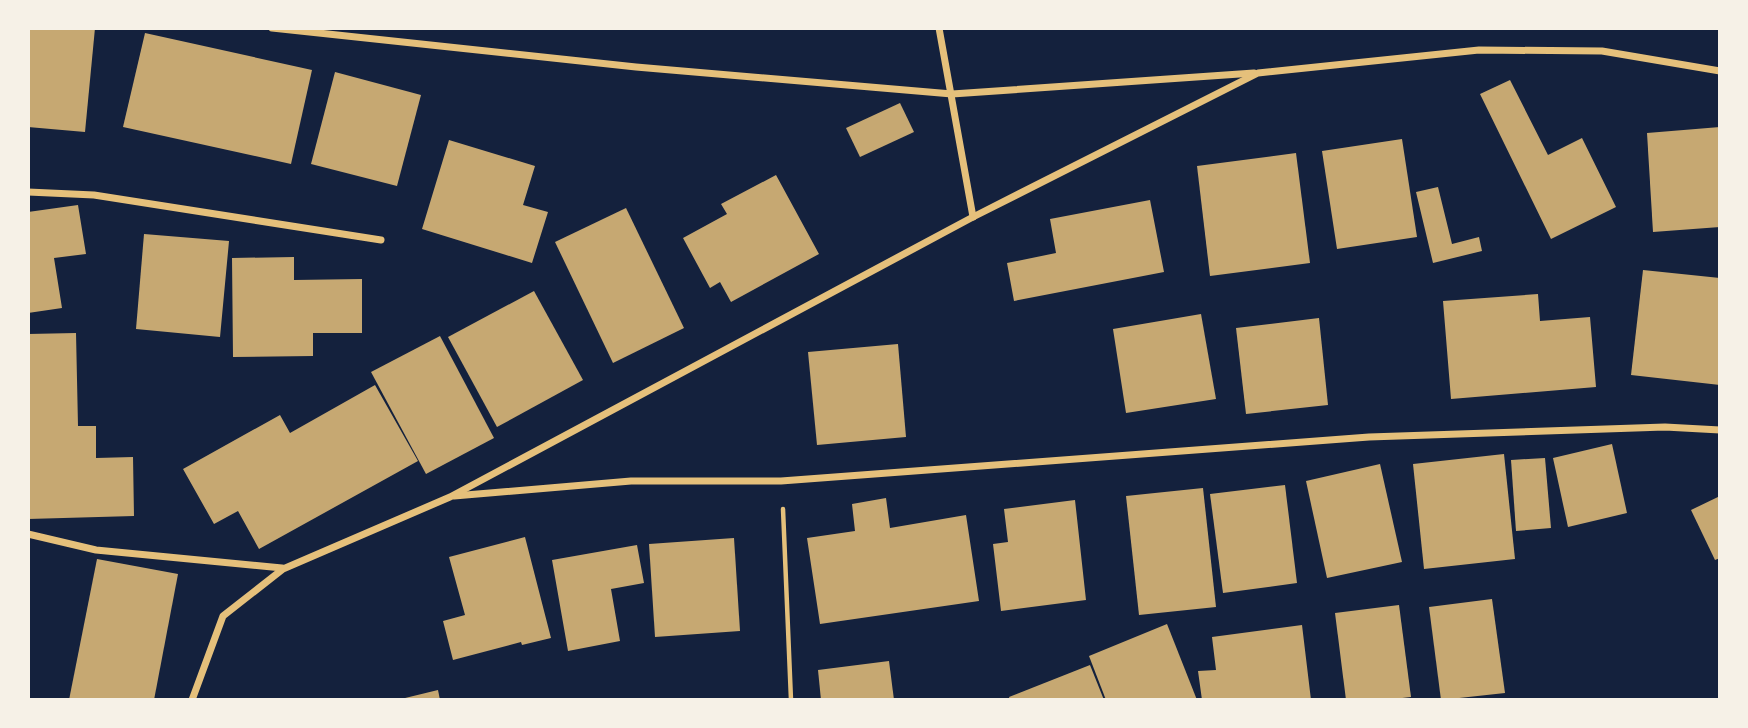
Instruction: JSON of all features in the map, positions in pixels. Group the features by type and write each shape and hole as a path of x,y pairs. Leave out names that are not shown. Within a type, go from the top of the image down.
{"street":[{"path":"272,28 636,67 952,94 1258,73 1479,50 1602,51 1720,71"},
{"path":"939,28 973,217"},
{"path":"192,700 223,616 283,569 450,496 973,217 1258,73"},
{"path":"28,192 94,195 381,240"},
{"path":"450,496 631,481 781,481 1369,437 1665,427 1720,430"},
{"path":"28,534 96,550 283,569"}],"path":[{"path":"781,481 791,700"}],"building":[{"path":"28,28 95,28 85,132 28,127"},
{"path":"145,33 312,70 291,164 123,127"},
{"path":"335,72 421,95 397,186 311,164"},
{"path":"1510,80 1548,155 1582,138 1616,207 1551,239 1480,94"},
{"path":"900,103 914,132 860,157 846,128"},
{"path":"1720,127 1720,227 1653,232 1647,133"},
{"path":"1402,139 1417,237 1337,249 1322,151"},
{"path":"449,140 535,166 523,205 548,212 532,263 422,229"},
{"path":"1296,153 1310,263 1210,276 1197,166"},
{"path":"776,175 819,254 731,302 720,282 710,288 683,238 727,214 721,204"},
{"path":"1438,187 1452,244 1479,237 1482,251 1433,263 1416,192"},
{"path":"1150,200 1164,272 1014,301 1007,263 1056,253 1050,219"},
{"path":"78,205 86,254 54,258 62,308 28,313 28,212"},
{"path":"626,208 684,328 613,363 555,242"},
{"path":"144,234 229,241 220,337 136,329"},
{"path":"294,257 294,280 362,279 362,333 313,333 313,356 233,357 232,258"},
{"path":"1643,270 1720,278 1720,385 1631,375"},
{"path":"534,291 583,380 497,427 448,337"},
{"path":"1538,294 1540,321 1590,317 1596,387 1451,399 1443,301"},
{"path":"1201,314 1216,399 1126,413 1113,329"},
{"path":"1319,318 1328,405 1246,414 1236,328"},
{"path":"76,333 78,426 96,426 96,458 133,457 134,516 28,519 28,334"},
{"path":"440,336 494,438 426,474 371,372"},
{"path":"898,344 906,437 817,445 808,352"},
{"path":"375,385 418,461 259,549 238,511 214,524 183,469 280,415 290,433"},
{"path":"1612,444 1627,513 1568,527 1553,458"},
{"path":"1504,454 1515,559 1424,569 1413,464"},
{"path":"1545,458 1551,528 1516,531 1511,460"},
{"path":"1380,464 1402,562 1327,578 1306,481"},
{"path":"1285,485 1297,583 1223,593 1210,494"},
{"path":"1203,488 1216,607 1139,615 1126,496"},
{"path":"1720,496 1720,558 1715,560 1691,510"},
{"path":"886,498 890,528 966,515 979,601 820,624 807,538 855,531 852,504"},
{"path":"1075,500 1086,600 1001,611 993,544 1008,542 1004,509"},
{"path":"525,537 551,638 522,645 521,642 453,660 443,621 465,615 449,557"},
{"path":"734,538 740,631 655,637 649,544"},
{"path":"637,545 644,583 611,589 620,641 568,651 552,560"},
{"path":"97,559 178,574 154,700 69,700"},
{"path":"1492,599 1505,693 1441,700 1429,607"},
{"path":"1399,605 1411,697 1346,700 1335,613"},
{"path":"1167,624 1197,700 1106,700 1089,656"},
{"path":"1302,625 1311,700 1202,700 1198,671 1216,670 1212,637"},
{"path":"889,661 894,700 821,700 818,670"},
{"path":"1090,665 1104,700 1010,700 1009,697"},
{"path":"438,690 440,700 401,700 401,699"}]}
